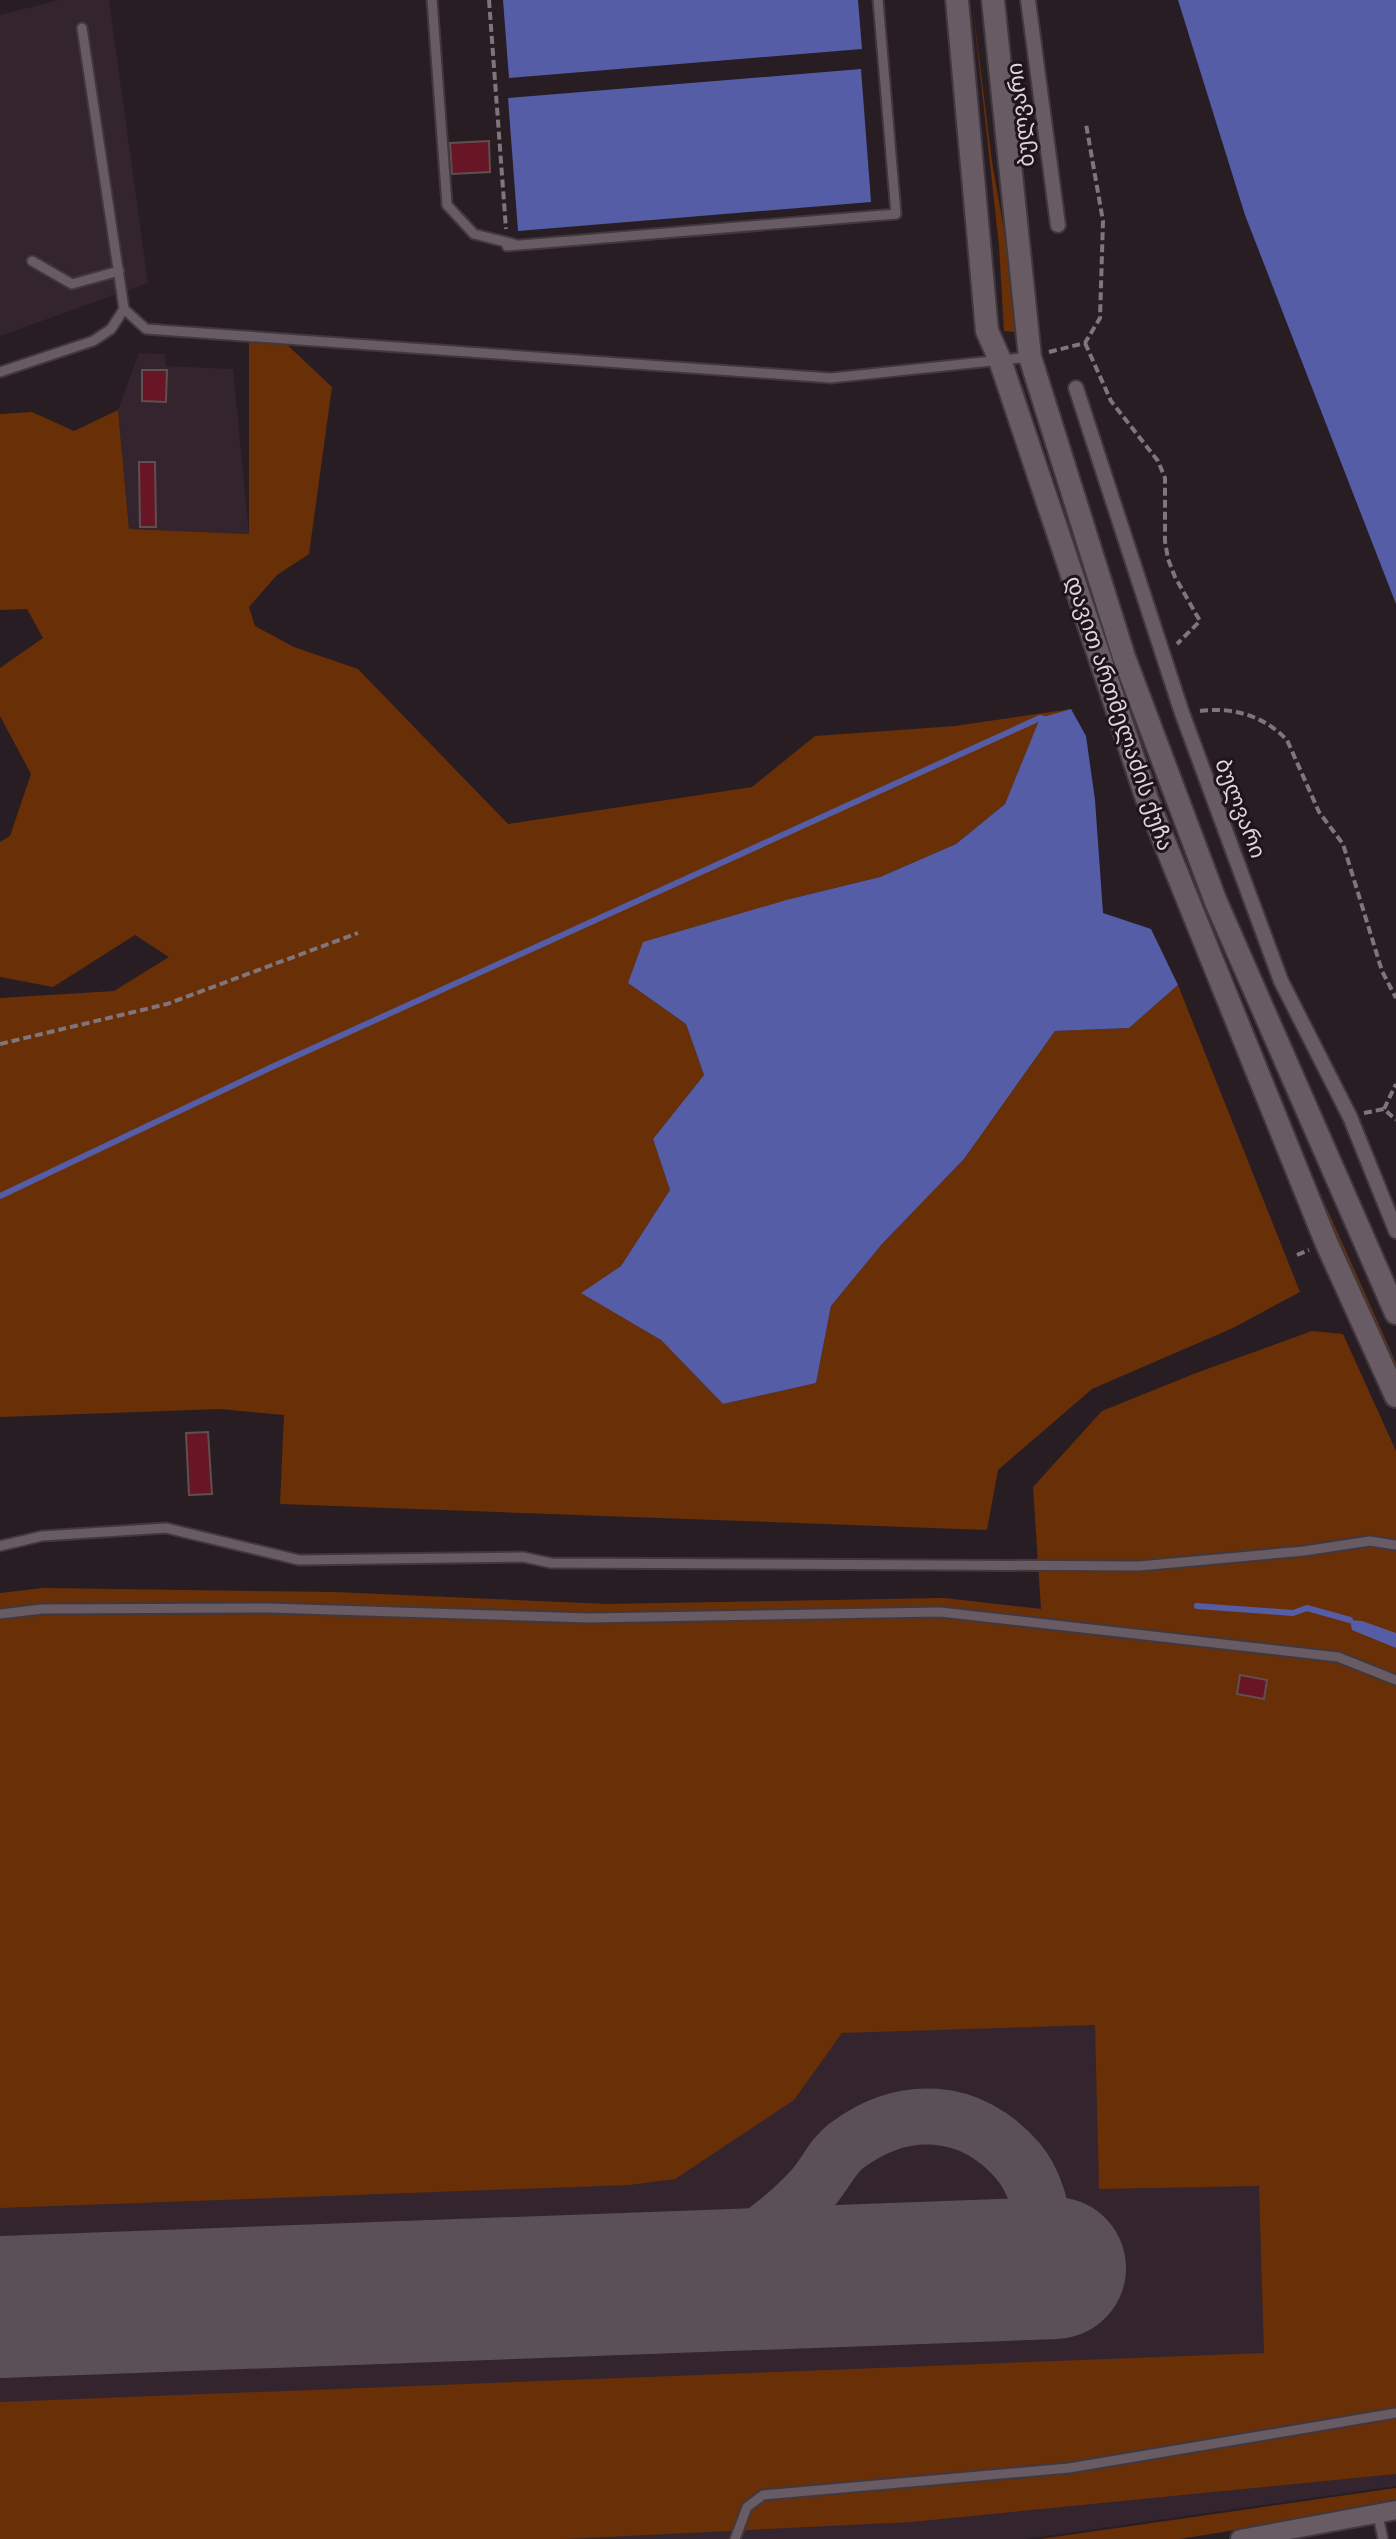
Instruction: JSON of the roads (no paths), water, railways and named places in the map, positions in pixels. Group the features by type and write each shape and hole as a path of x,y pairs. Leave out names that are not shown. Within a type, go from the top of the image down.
{"street":[{"name":"დავით ართმელაძის ქუჩა","path":"957,0 987,331 1000,360 1147,799 1326,1242 1396,1396"},
{"name":"დავით ართმელაძის ქუჩა","path":"993,0 1030,357 1124,657 1216,902 1396,1313"},
{"name":"ბულვარი","path":"1028,0 1058,225"},
{"name":"ბულვარი","path":"1076,388 1182,713 1281,981 1350,1117 1396,1231"},
{"path":"1240,2539 1387,2510"}],"lane":[{"path":"432,0 447,205 474,234 514,244 507,246 896,214 878,0"},
{"path":"82,28 124,309 146,329 831,378 1030,357"},
{"path":"32,261 72,284 119,271"},
{"path":"0,372 93,341 111,329 124,309"},
{"path":"0,1546 42,1536 166,1528 299,1560 523,1557 551,1563 1139,1566 1304,1551 1370,1541 1396,1545"},
{"path":"0,1614 42,1609 269,1608 589,1618 940,1612 1338,1657 1396,1680"},
{"path":"735,2539 747,2507 763,2495 1069,2468 1396,2413"},
{"path":"1383,2539 1387,2510"}],"water":[{"path":"503,0 858,0 862,49 509,78"},
{"path":"1178,0 1396,0 1396,604 1245,215"},
{"path":"861,69 871,202 518,231 508,98"},
{"path":"1071,709 1086,736 1095,800 1103,913 1151,929 1178,985 1129,1028 1055,1031 964,1159 882,1244 831,1306 816,1383 723,1404 661,1340 581,1293 621,1266 670,1190 653,1139 704,1075 686,1024 628,983 643,942 790,899 880,877 956,844 1005,804 1040,718"},
{"path":"1350,1620 1396,1633 1396,1648 1352,1630"}],"waterway":[{"path":"0,1196 274,1066 1040,718 1048,720"},
{"path":"1197,1606 1293,1613 1307,1608 1350,1620"}]}
